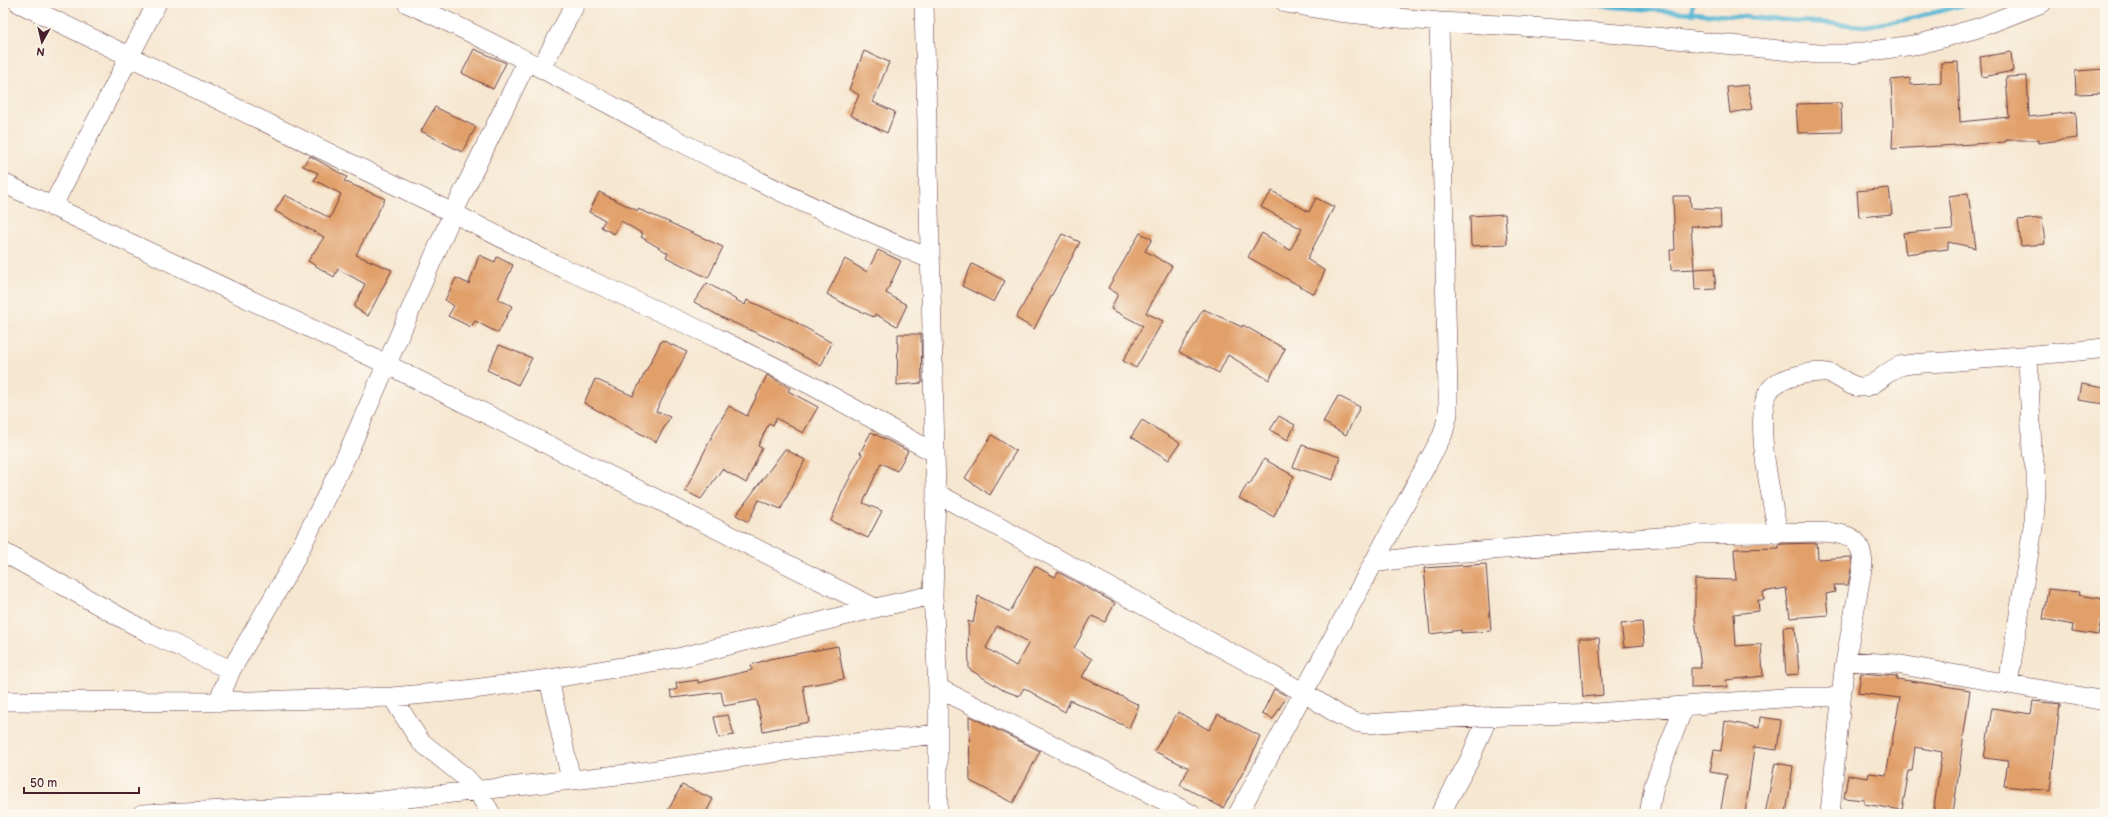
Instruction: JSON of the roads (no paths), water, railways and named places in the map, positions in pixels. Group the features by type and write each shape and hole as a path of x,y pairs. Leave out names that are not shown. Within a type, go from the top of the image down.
{"street":[{"path":"19,3 453,213 543,259 717,338 809,384 935,453"},
{"path":"52,207 157,3"},
{"path":"407,3 446,20 759,181 844,222 930,259"},
{"path":"218,702 231,670 291,567 346,456 453,213 534,65 576,3"},
{"path":"924,3 936,493 933,595 938,688 938,814"},
{"path":"1286,3 1338,12 1439,22 1520,26 1818,54 1851,54 1920,44 1978,28 2042,3"},
{"path":"1238,814 1443,434 1448,414 1439,22"},
{"path":"3,183 386,364 875,608"},
{"path":"1778,534 1764,448 1764,411 1767,394 1776,384 1784,379 1823,372 1832,374 1856,387 1863,388 1869,386 1900,366 2052,355 2105,348"},
{"path":"2008,684 2034,520 2036,490 2036,472 2032,452 2028,356"},
{"path":"936,493 1303,692 1339,715 1354,722 1366,724 1597,713 1794,697 1841,697"},
{"path":"1374,563 1426,555 1699,534 1778,534 1826,532 1846,534 1857,541 1862,550 1863,564 1841,697 1837,756 1830,814"},
{"path":"3,552 149,633 231,670"},
{"path":"3,701 218,702 392,697 549,679 682,656 933,595"},
{"path":"1846,661 1896,664 2105,700"},
{"path":"549,679 571,780"},
{"path":"938,688 1191,814"},
{"path":"392,697 420,741 466,778 477,790 491,814"},
{"path":"1649,814 1654,785 1684,706"},
{"path":"1440,814 1469,761 1488,717"},
{"path":"142,814 247,812 353,804 636,773 791,750 938,734"}],"waterway":[{"path":"1562,3 1864,26 1904,20 1972,3"},
{"path":"1691,14 1693,3"}]}
